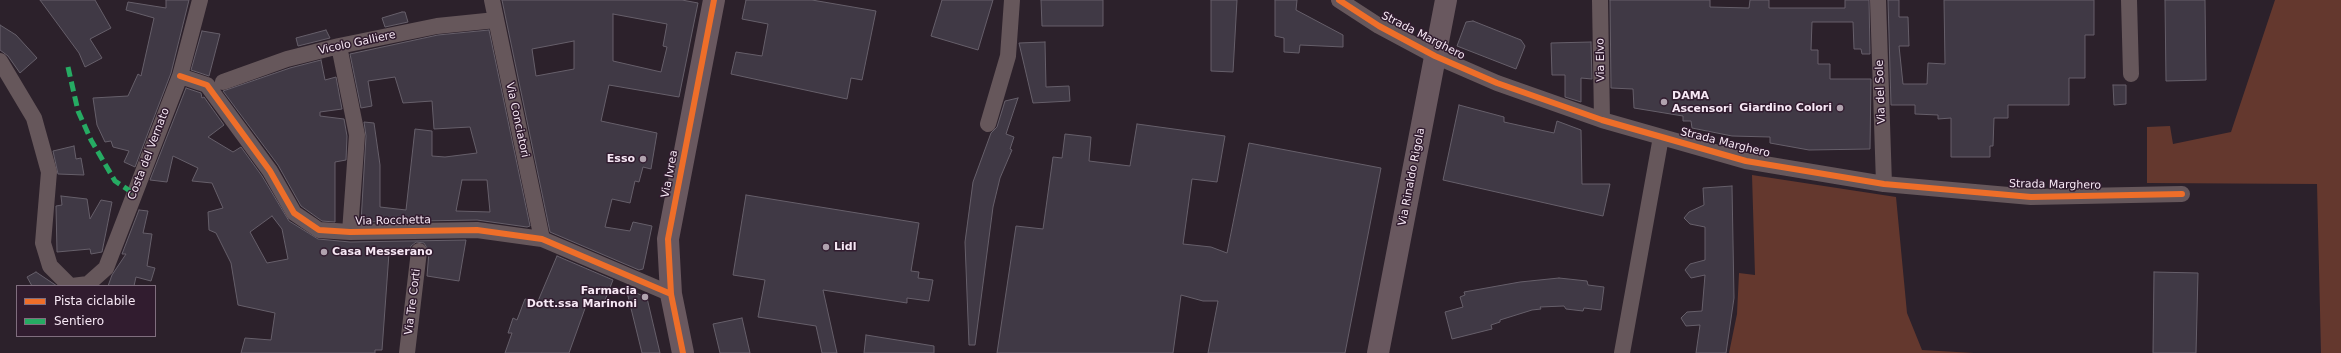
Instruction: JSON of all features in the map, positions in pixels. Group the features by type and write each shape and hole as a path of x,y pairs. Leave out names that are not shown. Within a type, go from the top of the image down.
{"main road":[{"name":"Via Ivrea","path":"683,353 671,294 668,239 714,0"},
{"name":"Via Rinaldo Rigola","path":"1378,353 1446,0"}],"street":[{"name":"Costa del Vernato","path":"80,285 88,284 106,268 180,76 200,0"},
{"name":"Via Conciatori","path":"492,0 542,239"},
{"path":"988,124 1008,56 1012,0"},
{"name":"Strada Marghero","path":"1339,0 1379,26 1436,56 1497,83 1602,120 1746,162 1884,184 2031,197 2182,194"},
{"name":"Via Elvo","path":"1600,0 1602,120"},
{"name":"Via del Sole","path":"1878,0 1884,184"},
{"path":"2129,0 2131,74"},
{"name":"Vicolo Galliere","path":"223,82 287,59 339,46 437,26 496,20"},
{"path":"339,46 357,135 350,232"},
{"name":"Costa del Vernato","path":"0,61 34,118 49,172 43,243 50,266 70,285"},
{"name":"Via Rocchetta","path":"180,76 207,85 270,171 294,213 320,230 420,240 477,230 542,239 671,294"},
{"path":"1622,353 1661,137"},
{"name":"Via Tre Corti","path":"407,353 420,240"}],"shaded area":[{"path":"2275,0 2341,0 2341,353 2321,353 2317,184 2147,183 2147,127 2170,126 2173,144 2231,132"},
{"path":"1752,175 1896,197 1907,313 1922,350 1974,353 1729,353 1737,314 1739,273 1755,275"}],"building":[{"path":"40,0 95,0 111,28 90,39 102,58 85,67 79,53"},
{"path":"166,0 189,0 171,73 135,167 124,162 129,151 113,147 111,141 105,142 97,125 93,98 128,96 138,74 141,76 154,18 126,10 128,2 166,8"},
{"path":"502,0 682,0 698,3 679,97 609,85 601,121 657,133 651,169 643,167 639,182 635,181 630,203 612,199 605,227 630,231 633,222 652,226 643,269 639,270 550,232","holes":["613,14 667,24 663,46 667,47 661,72 613,61","574,41 574,69 536,76 532,49"]},
{"path":"746,0 812,0 876,11 862,80 851,78 847,99 731,74 736,52 762,56 768,24 742,19"},
{"path":"942,0 993,0 978,50 931,36"},
{"path":"1041,0 1103,0 1103,26 1042,26"},
{"path":"1211,0 1237,0 1233,72 1211,71"},
{"path":"1275,0 1297,0 1296,10 1343,35 1343,47 1300,45 1299,53 1284,52 1284,38 1275,36"},
{"path":"1610,0 1710,0 1710,7 1749,8 1750,0 1769,0 1769,8 1845,8 1845,0 1869,0 1870,54 1862,54 1861,49 1854,49 1853,22 1812,22 1811,50 1818,50 1818,64 1830,64 1830,79 1871,79 1870,149 1809,150 1770,143 1770,137 1732,136 1692,128 1691,121 1683,121 1683,116 1634,108 1633,89 1611,88"},
{"path":"1888,0 1899,0 1899,17 1908,17 1909,46 1899,46 1903,84 1927,84 1928,63 1945,64 1944,0 2094,0 2094,35 2085,35 2085,78 2069,78 2069,105 2008,105 2008,118 1994,118 1993,146 1990,146 1990,157 1951,157 1951,118 1938,119 1938,115 1915,114 1915,105 1891,105"},
{"path":"2165,0 2205,0 2206,80 2166,81"},
{"path":"405,12 408,22 385,27 382,18"},
{"path":"1473,21 1521,40 1525,46 1516,69 1457,46 1466,22"},
{"path":"0,25 16,35 37,58 20,73 8,56 0,50"},
{"path":"326,30 330,38 298,46 296,38"},
{"path":"489,30 530,226 527,227 477,220 361,222 366,136 364,122 374,123 380,165 380,207 406,210 415,129 432,131 432,156 445,157 477,153 470,127 434,129 432,101 403,103 395,77 368,81 372,106 361,108 350,54 438,35","holes":["462,180 487,180 490,212 456,211"]},
{"path":"202,31 220,34 209,76 191,70"},
{"path":"1045,42 1046,87 1069,86 1070,101 1033,103 1019,43"},
{"path":"1591,42 1592,79 1581,78 1581,102 1565,97 1565,75 1552,75 1551,43"},
{"path":"321,60 325,80 336,77 342,109 320,112 320,116 344,119 347,136 346,160 335,162 335,222 322,221 301,206 278,165 223,91 290,68"},
{"path":"2113,85 2126,85 2126,104 2114,105"},
{"path":"186,88 201,93 202,98 204,97 224,125 208,137 233,152 241,147 262,176 289,221 318,239 350,242 466,240 459,281 427,276 429,251 424,243 416,242 411,246 409,252 389,253 382,350 375,350 375,353 241,353 245,338 271,340 275,313 238,305 231,263 216,233 209,230 208,212 223,208 212,183 192,181 198,168 173,156 167,182 150,180","holes":["272,216 282,229 288,259 267,263 250,232"]},
{"path":"1018,98 1006,134 1014,137 1010,149 1012,150 1000,178 993,207 975,345 969,345 965,242 973,182 991,133 997,127 1005,101"},
{"path":"1459,105 1504,117 1504,122 1554,133 1557,121 1581,130 1582,184 1610,184 1603,216 1443,180"},
{"path":"1137,124 1225,136 1217,182 1192,179 1183,244 1211,247 1227,253 1249,143 1381,168 1345,353 1208,353 1218,301 1203,301 1181,295 1173,353 997,353 1016,226 1043,229 1053,157 1062,158 1065,134 1091,137 1089,161 1130,166"},
{"path":"74,146 76,159 81,158 84,175 58,174 53,151"},
{"path":"1732,186 1734,298 1726,353 1696,353 1700,325 1686,326 1681,318 1687,312 1702,311 1705,275 1691,278 1685,270 1690,264 1705,260 1705,227 1690,224 1684,218 1689,212 1704,205 1703,188"},
{"name":"Lidl","path":"746,195 919,223 911,271 919,272 918,278 933,280 929,301 907,298 907,303 823,290 837,353 822,353 816,326 758,317 765,280 733,275"},
{"path":"61,196 87,199 90,219 101,200 112,202 102,252 91,254 90,249 57,252 56,206 62,205"},
{"path":"139,210 148,211 143,233 152,234 147,266 155,268 151,281 136,277 134,285 108,285 112,275 126,254 122,254"},
{"path":"557,256 613,280 603,305 588,300 569,353 505,353 512,333 508,333 513,318 517,320 525,299 538,301"},
{"path":"36,272 56,285 31,285 27,277"},
{"path":"2154,272 2198,273 2196,353 2153,353"},
{"path":"1559,278 1587,281 1588,285 1604,287 1601,310 1584,308 1583,311 1566,309 1564,306 1540,307 1541,309 1532,310 1500,320 1500,322 1491,325 1492,329 1452,339 1445,312 1463,307 1460,297 1465,295 1464,292 1520,282"},
{"path":"626,288 647,298 660,353 642,353"},
{"path":"742,318 750,353 720,353 713,324"},
{"path":"866,335 934,346 934,353 864,353"}],"marked path":[{"path":"68,67 78,111 91,140 115,181 133,193"}],"cycle path":[{"path":"683,353 671,294 668,239 714,0"},
{"path":"1339,0 1379,26 1435,56 1497,83 1602,120 1746,161 1884,184 2031,197 2182,194"},
{"path":"180,76 207,85 270,171 294,213 319,230 350,232 477,230 542,239 671,294"}],"place":[{"name":"DAMA Ascensori","path":"1664,102"},
{"name":"Giardino Colori","path":"1840,108"},
{"name":"Esso","path":"643,159"},
{"name":"Lidl","path":"826,247"},
{"name":"Casa Messerano","path":"324,252"},
{"name":"Farmacia Dott.ssa Marinoni","path":"645,297"}]}
